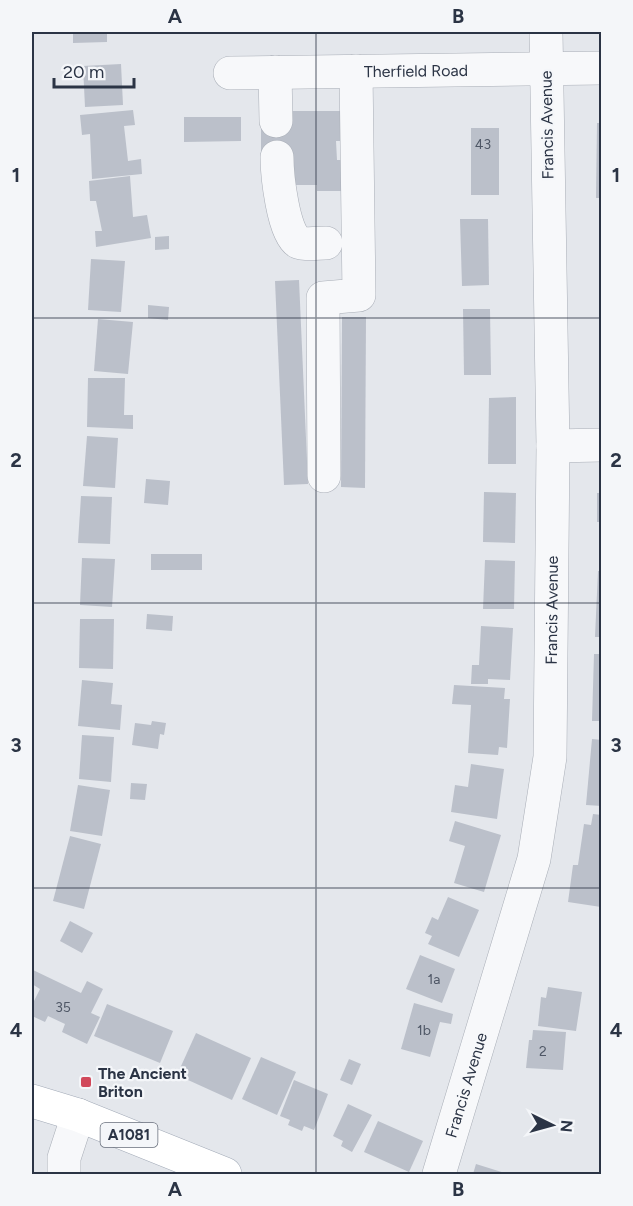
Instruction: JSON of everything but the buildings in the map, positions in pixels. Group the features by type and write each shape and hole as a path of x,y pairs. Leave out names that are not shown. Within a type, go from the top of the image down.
{"main road":[{"name":"A1081","path":"32,1101 78,1115 225,1174"}],"street":[{"name":"Francis Avenue","path":"439,1174 534,859 550,757 553,446 546,32"},
{"name":"Therfield Road","path":"230,73 602,68"},
{"path":"324,476 323,298 359,295 356,71"},
{"path":"275,72 276,120"},
{"path":"277,157 283,207 296,241 326,243"},
{"path":"553,446 602,445"},
{"path":"64,1174 64,1158 78,1115"}],"place":[{"name":"The Ancient Briton","path":"86,1082"}]}
